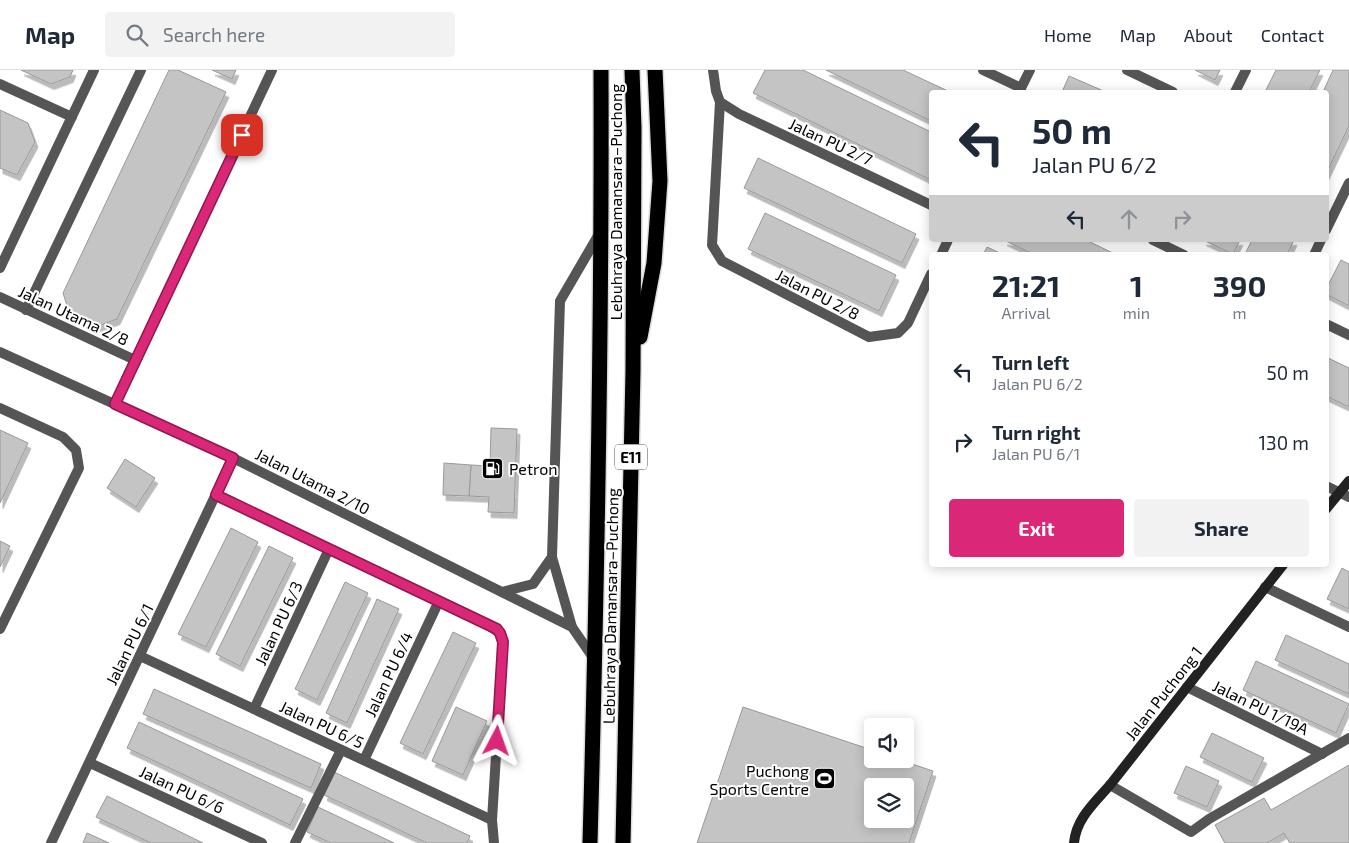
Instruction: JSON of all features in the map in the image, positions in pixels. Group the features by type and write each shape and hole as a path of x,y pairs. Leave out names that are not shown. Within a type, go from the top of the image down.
{"highway":[{"name":"Lebuhraya Damansara–Puchong","path":"590,843 602,230 601,70"},
{"name":"Lebuhraya Damansara–Puchong","path":"623,843 633,371 634,128 632,70"},
{"path":"633,371 654,263 656,236 660,181 655,70"}],"street":[{"path":"0,268 94,70"},
{"path":"26,310 141,70"},
{"path":"115,404 272,70"},
{"path":"713,70 716,91 720,102"},
{"path":"983,70 1020,90 1030,70"},
{"path":"1127,70 1169,90"},
{"path":"1236,90 1246,70"},
{"path":"0,84 72,116"},
{"name":"Jalan PU 2/7","path":"720,102 739,114 929,203"},
{"name":"Jalan PU 2/8","path":"720,102 712,244 722,261 870,338 898,333 908,323 928,290"},
{"path":"1329,224 1349,183"},
{"path":"572,627 552,557 560,301 602,230"},
{"path":"1164,242 1179,252"},
{"name":"Jalan Utama 2/8","path":"0,297 135,360"},
{"path":"1329,325 1349,335"},
{"name":"Jalan Utama 2/10","path":"0,352 233,458 572,627 595,660"},
{"path":"0,408 63,438 76,450 79,468 0,629"},
{"name":"Jalan PU 6/1","path":"52,843 233,458"},
{"path":"1329,507 1344,495 1349,481"},
{"path":"1329,488 1344,495"},
{"path":"216,495 439,600 493,627 500,633 502,637 492,820 494,843"},
{"name":"Jalan PU 6/3","path":"254,709 329,549"},
{"path":"502,592 533,584 552,557"},
{"name":"Jalan Puchong 1","path":"1074,843 1075,832 1081,818 1110,785 1280,567"},
{"path":"1265,587 1349,627"},
{"name":"Jalan PU 6/4","path":"364,760 439,600"},
{"name":"Jalan PU 6/5","path":"140,656 492,820"},
{"name":"Jalan PU 1/19A","path":"1187,687 1322,754"},
{"path":"1110,785 1192,832 1209,820 1349,738"},
{"path":"295,843 341,750"},
{"name":"Jalan PU 6/6","path":"90,763 262,843"}],"building":[{"path":"21,70 73,70 70,77 51,84"},
{"path":"169,70 178,70 226,92 117,319 98,326 69,312 63,293"},
{"path":"212,70 236,70 232,79"},
{"path":"765,70 803,70 929,131 929,179 753,93"},
{"path":"826,70 903,70 946,90 929,90 929,120"},
{"path":"1195,70 1220,70 1215,80"},
{"path":"1276,70 1320,70 1310,90 1266,90"},
{"path":"1333,70 1349,70 1349,126 1329,168 1329,90 1324,90"},
{"path":"1069,76 1101,90 1063,90"},
{"path":"0,110 28,123 35,142 17,175 0,168"},
{"path":"758,158 916,234 902,263 744,188"},
{"path":"765,213 896,275 879,311 748,249"},
{"path":"1008,242 1090,242 1111,252 1029,252"},
{"path":"1207,242 1239,242 1234,252 1229,252"},
{"path":"1251,242 1293,242 1288,252 1246,252"},
{"path":"987,247 998,252 984,252"},
{"path":"1341,260 1349,264 1349,306 1329,296 1329,283"},
{"path":"1329,358 1349,368 1349,407 1329,397"},
{"name":"Petron","path":"491,428 517,429 514,513 488,512 489,497 469,496 471,465 490,466"},
{"path":"0,430 28,443 0,503"},
{"path":"125,459 155,478 136,507 107,488"},
{"path":"444,463 471,465 469,496 443,495"},
{"path":"231,528 258,542 206,647 178,634"},
{"path":"0,541 10,546 0,567"},
{"path":"269,546 293,558 240,666 216,654"},
{"path":"1342,568 1349,572 1349,609 1327,599"},
{"path":"345,582 368,593 317,700 295,689"},
{"path":"377,599 399,609 347,723 326,713"},
{"path":"453,632 476,643 423,754 400,743"},
{"path":"1286,635 1349,664 1349,694 1275,660"},
{"path":"1256,661 1349,704 1336,733 1243,690"},
{"path":"154,689 321,764 311,788 143,714"},
{"path":"456,707 487,721 463,775 432,761"},
{"name":"Puchong Sports Centre","path":"743,707 864,747 864,768 914,768 914,765 933,771 914,828 909,843 697,843"},
{"path":"139,722 303,799 290,825 127,748"},
{"path":"1212,733 1264,758 1252,782 1200,757"},
{"path":"1349,765 1349,843 1290,843 1284,833 1267,843 1225,843 1215,825 1264,798 1271,810"},
{"path":"1186,766 1219,781 1207,807 1174,793"},
{"path":"334,772 470,836 467,843 427,843 324,795"},
{"path":"107,796 203,843 151,843 96,817"},
{"path":"318,807 394,843 331,843 307,832"},
{"path":"87,833 109,843 83,843"}],"place":[{"name":"Petron","path":"493,468"},
{"name":"Puchong Sports Centre","path":"825,779"}],"route":[{"path":"242,135 115,404 233,458 216,495 497,629 503,642 497,741"}]}
